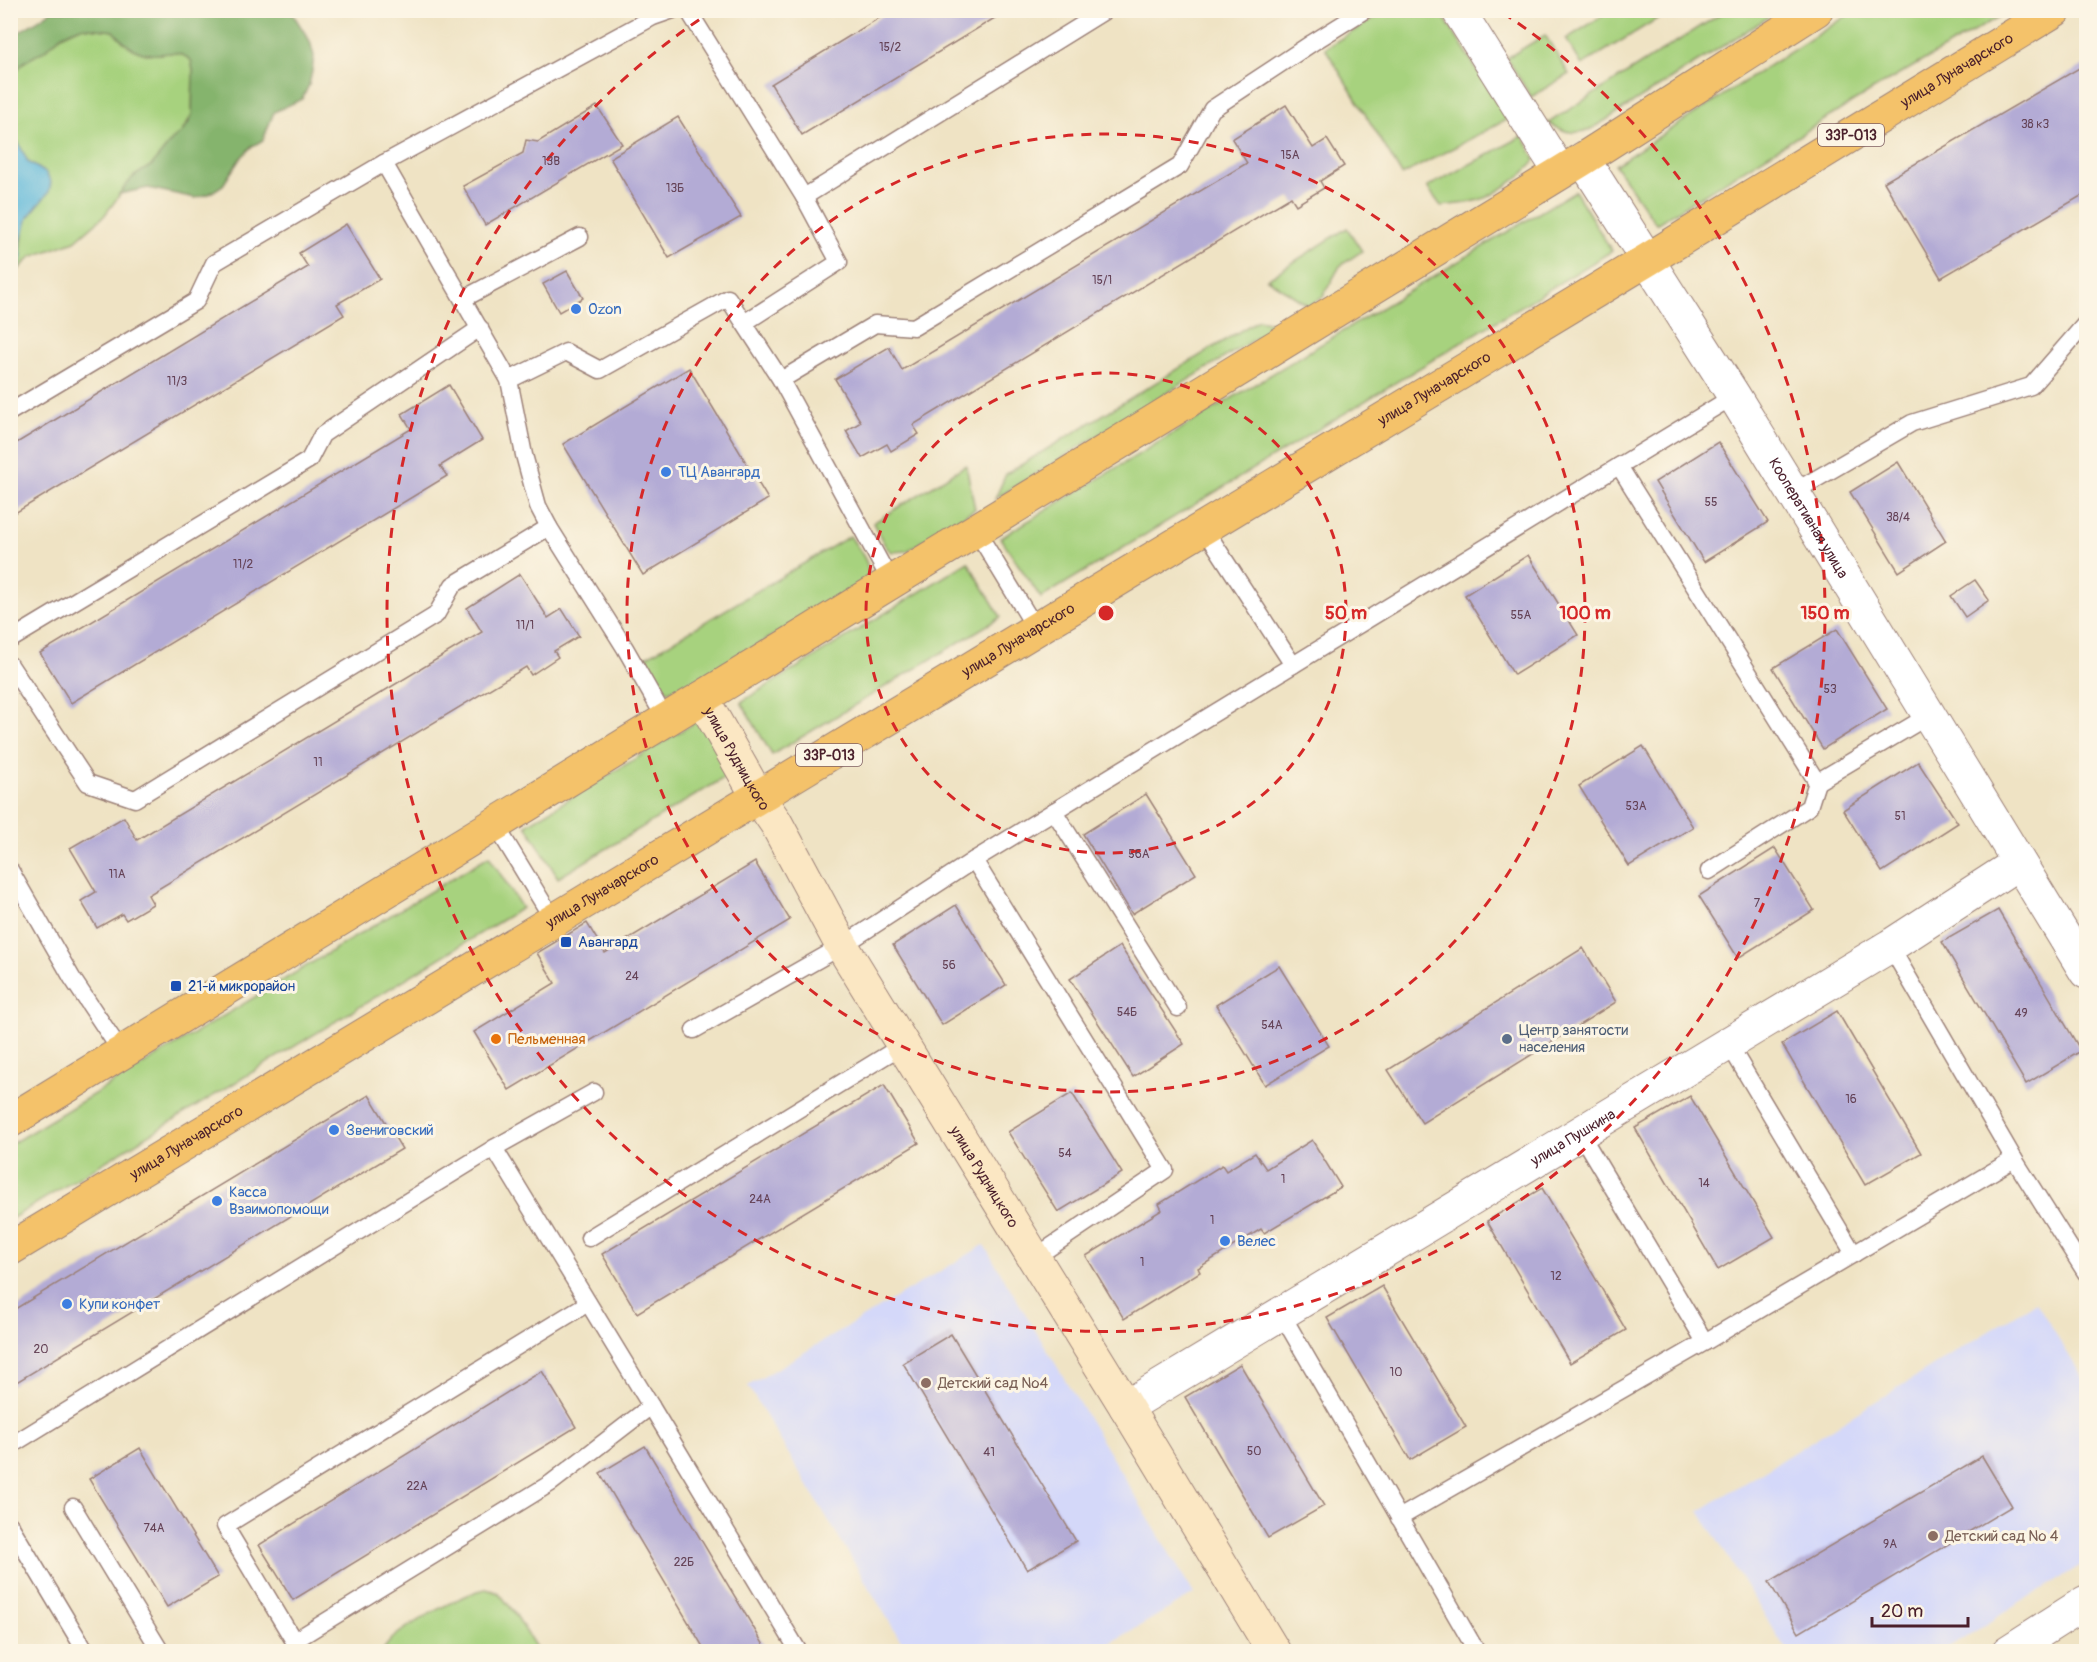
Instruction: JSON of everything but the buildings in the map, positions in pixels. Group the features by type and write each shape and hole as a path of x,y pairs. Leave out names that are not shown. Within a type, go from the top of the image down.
{"main road":[{"path":"10,1121 1571,166 1816,10"},
{"name":"улица Луначарского","path":"10,1249 1647,260 2055,10"}],"street":[{"name":"Кооперативная улица","path":"1458,10 1571,166 1647,260 1734,396 2018,862 2083,959"},
{"name":"улица Рудницкого","path":"702,698 758,797 776,823 842,946 1274,1652"},
{"name":"улица Пушкина","path":"1126,1407 1890,946 2018,862"},
{"path":"2008,1652 2086,1602"}],"lane":[{"path":"10,412 196,301 214,263 384,163 651,14 673,10"},
{"path":"688,10 804,197 839,262 744,323"},
{"path":"804,197 1106,10"},
{"path":"781,380 875,324 914,327 1180,166 1212,109 1365,10"},
{"path":"384,163 509,380 524,455 538,506 666,720"},
{"path":"463,299 580,237"},
{"path":"509,380 566,352 600,370 728,298 781,380 891,582"},
{"path":"1792,493 1912,423 2031,386 2086,323"},
{"path":"10,640 309,460 322,435 480,328"},
{"path":"694,1030 842,946 974,860 1734,396"},
{"path":"1619,466 1817,782"},
{"path":"10,664 88,783 135,798 436,615 453,585 549,526"},
{"path":"1204,528 1293,665"},
{"path":"976,530 1036,629"},
{"path":"1709,871 1809,807 1817,782 1928,716"},
{"path":"1054,812 1178,1008"},
{"path":"495,825 554,921"},
{"path":"974,860 1165,1170 1034,1258"},
{"path":"10,870 72,978 122,1053"},
{"path":"1890,946 2014,1159 2086,1273"},
{"path":"1728,1043 1854,1254"},
{"path":"589,1238 903,1045"},
{"path":"10,1446 494,1148 594,1092"},
{"path":"1580,1133 1705,1342"},
{"path":"494,1148 799,1652"},
{"path":"1399,1518 1705,1342 2014,1159"},
{"path":"588,1303 225,1526 295,1646 551,1483 651,1406"},
{"path":"1281,1313 1477,1652"},
{"path":"73,1507 161,1652"},
{"path":"10,1525 86,1652"}],"shaded area":[{"path":"984,1245 1194,1594 1097,1651 907,1651 748,1386"},
{"path":"2036,1302 2086,1383 2086,1562 1942,1651 1787,1651 1699,1511"}],"green space":[{"path":"1612,10 1670,11 1582,65 1566,39"},
{"path":"51,11 291,11 310,41 314,56 309,85 302,99 274,112 263,140 251,147 239,160 223,185 209,194 195,198 148,188 119,194 133,177 152,165 188,124 192,115 193,70 191,60 175,53 139,52 125,43 114,31 81,27 61,36 44,51 24,62 11,77 11,38"},
{"path":"1387,11 1440,11 1508,119 1402,175 1325,48"},
{"path":"1725,11 1778,11 1589,130 1571,132 1548,123"},
{"path":"1854,11 2009,11 1871,91 1656,224 1615,165"},
{"path":"81,27 114,31 125,43 139,52 156,54 174,52 191,60 193,70 192,115 181,133 172,140 152,165 133,177 104,216 75,241 31,257 18,270 25,227 28,217 42,198 46,173 28,162 18,142 11,139 10,77 24,62 44,51 61,36"},
{"path":"1545,35 1569,74 1531,97 1507,58"},
{"path":"1523,136 1535,159 1519,177 1493,194 1474,201 1441,206 1427,187"},
{"path":"1575,191 1612,251 1041,598 1000,538"},
{"path":"1347,228 1362,251 1340,266 1323,296 1309,306 1267,279"},
{"path":"1258,320 1279,324 995,499 1006,474"},
{"path":"966,465 975,509 907,551 892,552 886,547 873,523"},
{"path":"850,536 867,564 868,575 865,581 686,688 668,691 654,683 641,660"},
{"path":"968,562 1001,617 772,755 741,702"},
{"path":"709,714 744,766 558,878 526,825"},
{"path":"489,856 522,908 11,1219 11,1144"},
{"path":"486,1589 499,1593 514,1612 538,1651 382,1651 394,1637 425,1616 465,1596"}],"water":[{"path":"11,139 18,142 28,162 46,173 51,182 49,192 28,217 20,244 22,256 18,270 11,276"}],"place":[{"name":"Ozon","path":"576,309"},
{"name":"ТЦ Авангард","path":"666,472"},
{"name":"Авангард","path":"566,942"},
{"name":"21-й микрорайон","path":"176,986"},
{"name":"Пельменная","path":"496,1039"},
{"name":"Центр занятости населения","path":"1507,1039"},
{"name":"Звениговский","path":"334,1130"},
{"name":"Касса Взаимопомощи","path":"217,1201"},
{"name":"Велес","path":"1225,1241"},
{"name":"Купи конфет","path":"67,1304"},
{"name":"Детский сад №4","path":"926,1383"},
{"name":"Детский сад № 4","path":"1933,1536"}]}
